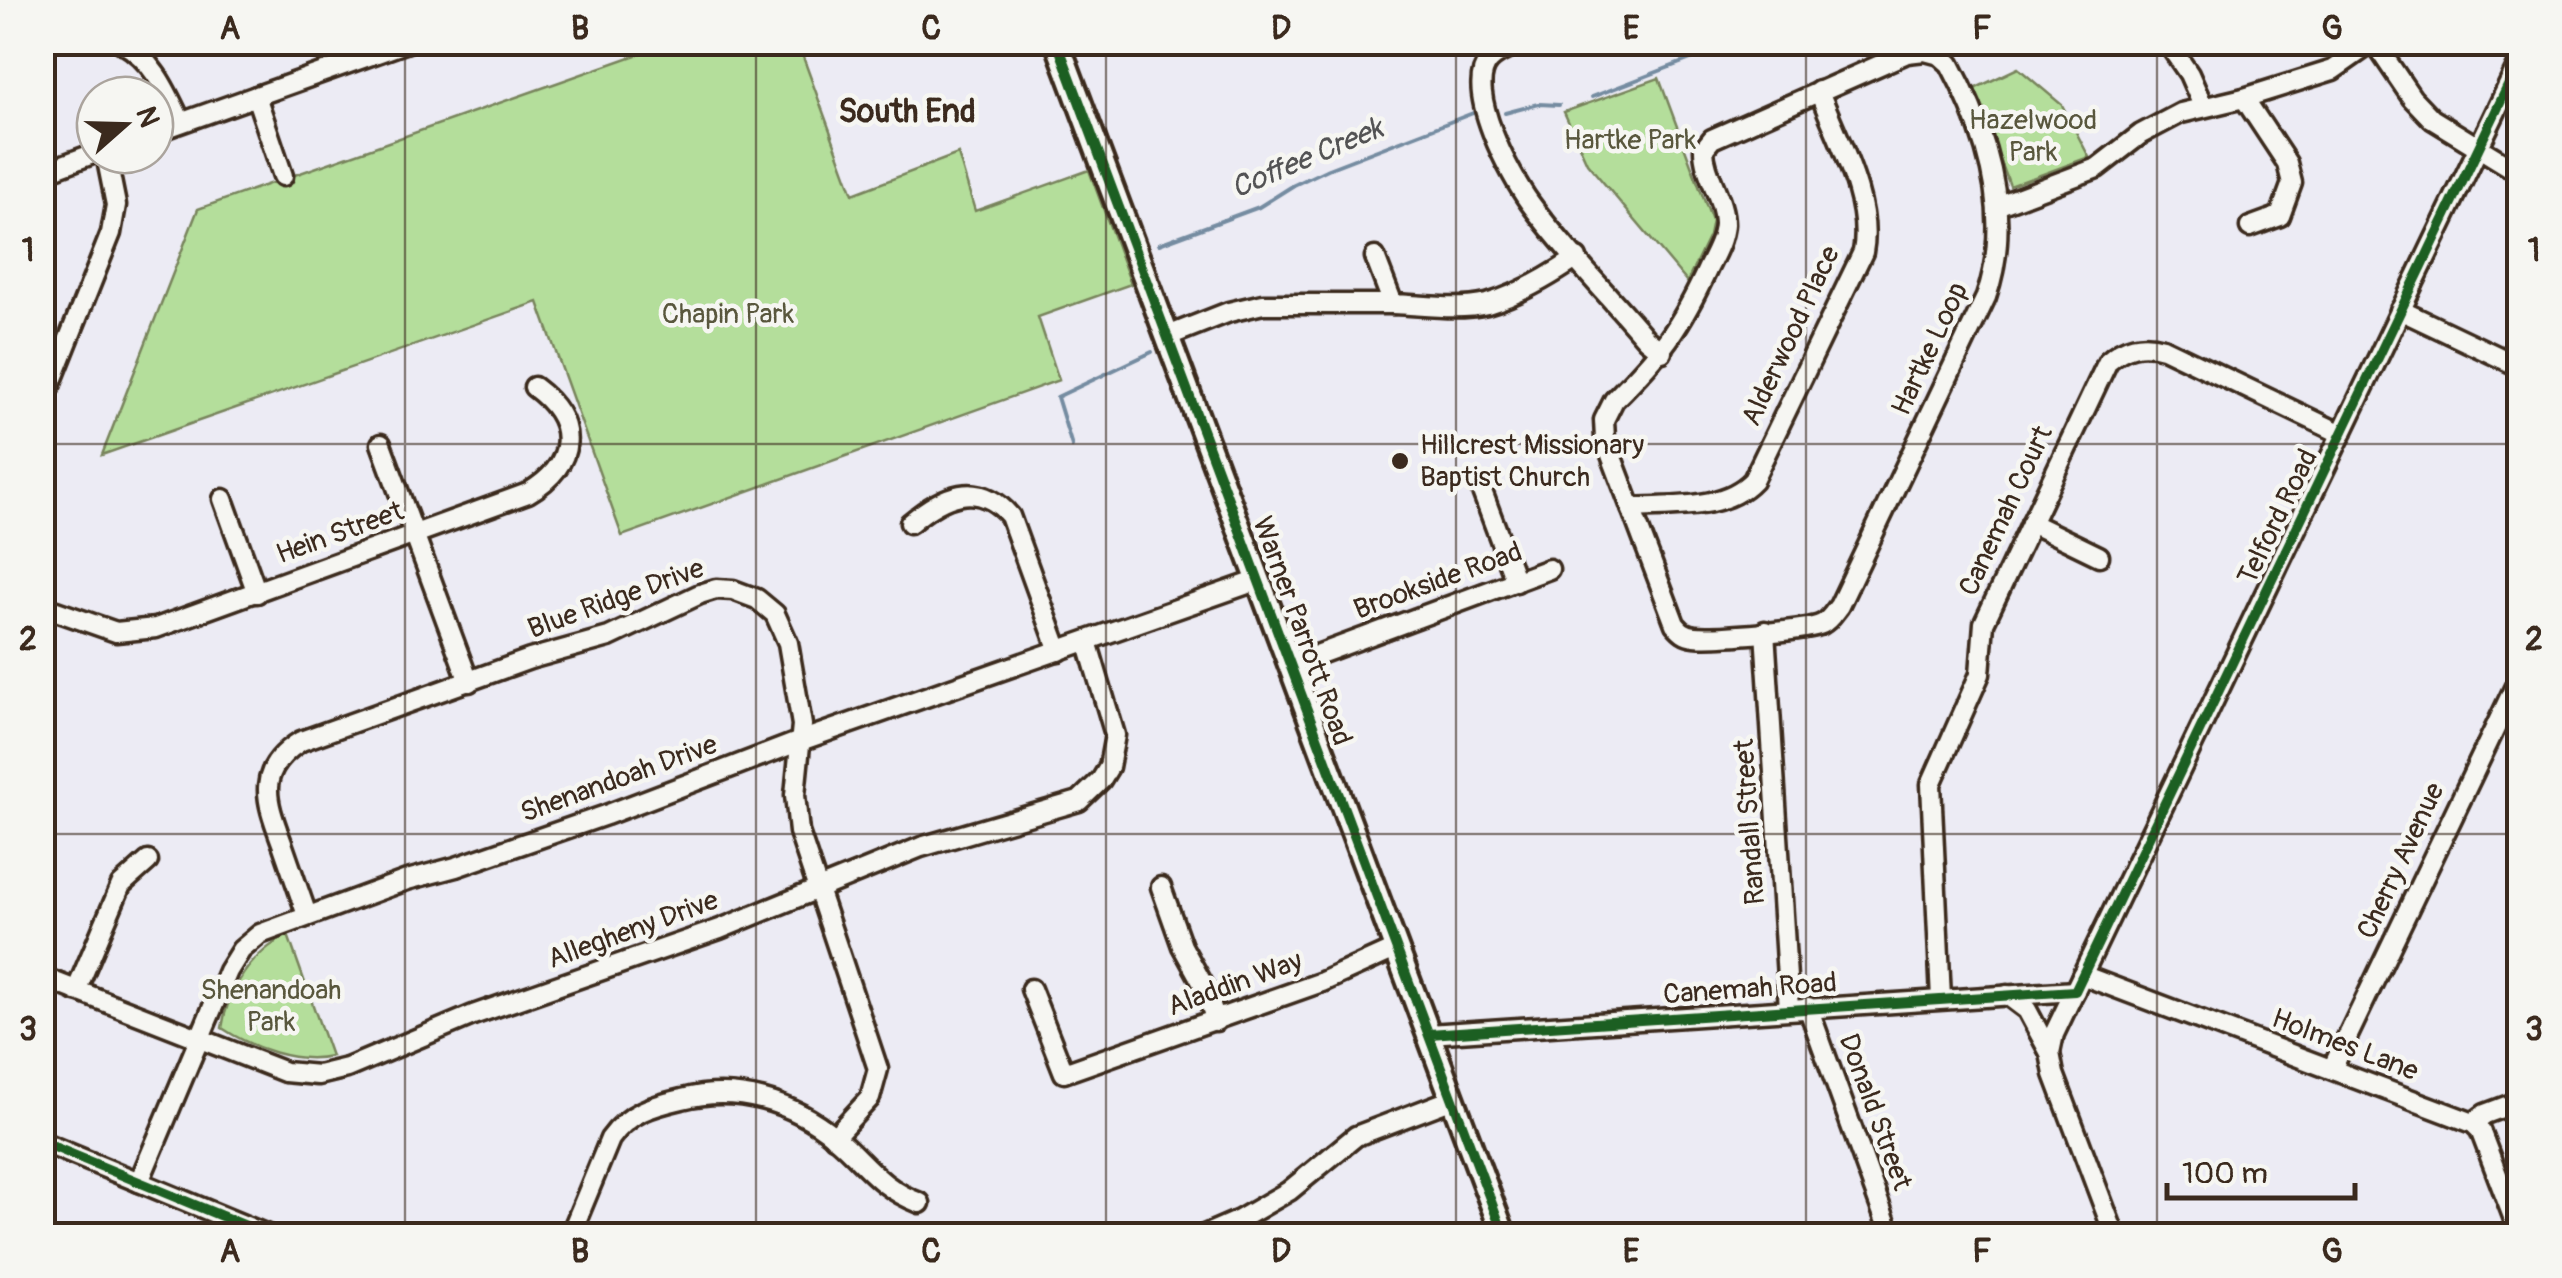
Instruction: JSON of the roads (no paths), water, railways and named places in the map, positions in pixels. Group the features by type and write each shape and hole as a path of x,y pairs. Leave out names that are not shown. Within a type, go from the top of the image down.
{"main road":[{"name":"Warner Parrott Road","path":"1057,42 1504,1236"}],"street":[{"path":"121,42 158,75 180,122"},
{"path":"175,124 408,42"},
{"path":"1523,42 1490,60 1483,71 1481,94 1518,184 1646,339 1662,352"},
{"path":"2167,42 2189,74 2204,106"},
{"path":"1999,205 2097,168 2156,125 2204,106 2244,98 2333,70 2373,42 2420,108 2520,172"},
{"name":"Hartke Loop","path":"1925,50 1940,55 1954,71 1976,126 1999,205 1997,255 1986,298 1839,606 1822,624 1693,636 1681,632 1630,508 1606,439 1604,420 1614,400 1662,352 1689,310 1721,239 1722,210 1704,160 1704,148 1712,140 1819,92 1907,53 1925,50"},
{"name":"Telford Road","path":"2050,1054 2054,1034 2078,983 2520,61"},
{"name":"Alderwood Place","path":"1630,508 1721,501 1744,490 1753,480 1863,252 1866,219 1819,92"},
{"path":"256,96 284,176"},
{"path":"2244,98 2287,163 2292,184 2280,216 2250,227"},
{"path":"42,173 75,161"},
{"path":"42,406 111,233 116,205 110,175"},
{"path":"1375,257 1393,304"},
{"path":"1168,336 1229,312 1262,304 1486,304 1534,284 1577,258"},
{"path":"2400,310 2520,367"},
{"name":"Canemah Court","path":"1941,999 1932,784 1980,674 1984,623 2108,361 2132,346 2148,344 2163,348 2342,434"},
{"name":"Hein Street","path":"42,606 99,628 136,632 257,593 528,492 546,482 558,469 568,437 550,399 534,387"},
{"path":"380,444 468,682"},
{"path":"1480,486 1516,582"},
{"path":"910,524 930,507 966,494 989,498 1001,505 1010,516 1059,650"},
{"path":"223,499 257,593"},
{"path":"2031,524 2099,556"},
{"name":"Brookside Road","path":"1290,665 1549,569"},
{"name":"Shenandoah Drive","path":"139,1182 228,971 242,950 260,934 606,815 803,740 1259,580"},
{"name":"Blue Ridge Drive","path":"307,915 267,801 268,780 277,761 301,741 608,637 716,589 734,590 757,599 783,627 803,740 796,776 802,850 878,1069 870,1098 834,1136"},
{"name":"Randall Street","path":"1765,631 1799,1008"},
{"name":"Allegheny Drive","path":"42,977 284,1072 318,1076 331,1073 472,1015 623,965 946,838 1065,807 1091,792 1109,767 1115,735 1087,641"},
{"name":"Cherry Avenue","path":"2332,1069 2520,676"},
{"path":"76,990 121,885 148,861"},
{"path":"1161,887 1216,1021"},
{"name":"Aladdin Way","path":"1031,988 1064,1074 1322,982 1397,948"},
{"name":"Canemah Road","path":"1429,1034 2007,995 2078,983"},
{"name":"Holmes Lane","path":"2078,983 2332,1069 2472,1123"},
{"path":"2007,995 2032,1017 2050,1054 2115,1236"},
{"name":"Donald Street","path":"1799,1008 1891,1236"},
{"path":"570,1236 610,1139 628,1118 647,1108 697,1095 740,1094 791,1110 834,1136 895,1194 920,1202"},
{"path":"1202,1236 1289,1191 1356,1136 1454,1099"},
{"path":"2520,1101 2472,1123 2480,1130 2520,1235"},
{"path":"42,1142 270,1236"}],"waterway":[{"name":"Coffee Creek","path":"1592,97 1735,42"},
{"name":"Coffee Creek","path":"1505,113 1539,104 1559,105"},
{"name":"Coffee Creek","path":"1159,244 1259,207 1328,169 1473,113"},
{"name":"Coffee Creek","path":"1072,446 1057,397 1152,352"}],"place":[{"name":"Hillcrest Missionary Baptist Church","path":"1400,461"}],"district":[{"name":"South End","path":"907,112"}],"park label":[{"name":"Hazelwood Park","path":"2033,136"},
{"name":"Hartke Park","path":"1630,140"},
{"name":"Chapin Park","path":"728,314"},
{"name":"Shenandoah Park","path":"271,1006"}]}
